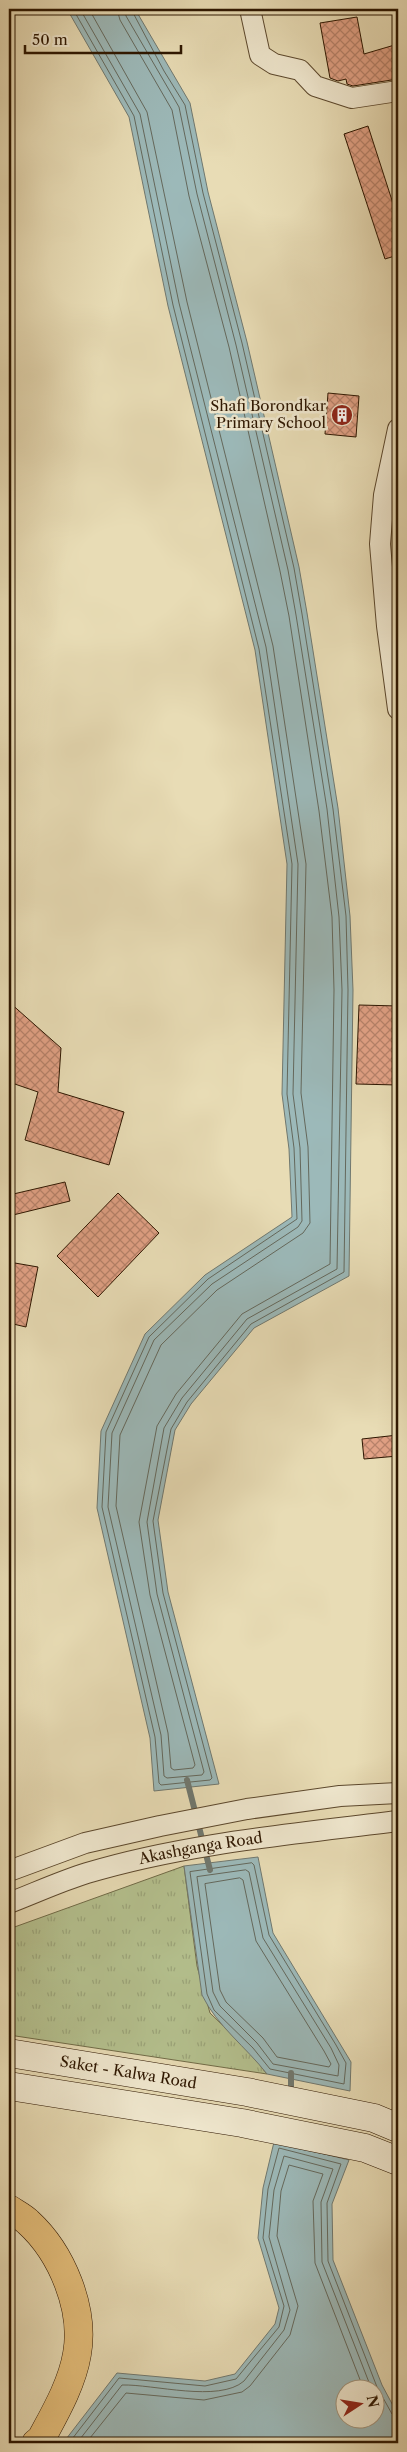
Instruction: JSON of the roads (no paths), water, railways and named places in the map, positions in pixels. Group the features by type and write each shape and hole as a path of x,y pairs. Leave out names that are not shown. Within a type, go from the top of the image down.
{"main road":[{"name":"Saket - Kalwa Road","path":"9,2053 247,2092 386,2123"},
{"path":"9,2086 242,2123 365,2148 398,2161"},
{"path":"9,2209 28,2222 59,2260 77,2306 78,2354 62,2400 41,2439 36,2443"}],"street":[{"path":"250,9 260,55 274,64 300,70 315,86 352,98 398,91"},
{"path":"398,429 384,495 380,544 387,626 398,709"},
{"name":"Akashganga Road","path":"9,1871 85,1843 160,1826 247,1809 340,1796 398,1793"},
{"name":"Akashganga Road","path":"9,1903 87,1873 168,1854 252,1839 398,1821"}],"water":[{"path":"67,9 135,9 190,103 208,192 247,342 299,567 338,808 350,916 353,990 349,1276 254,1328 191,1404 175,1430 158,1520 168,1592 219,1784 154,1791 150,1738 97,1508 101,1431 145,1334 205,1275 292,1217 289,1149 282,1094 287,864 255,650 168,306 129,117"},
{"path":"258,1857 273,1933 351,2062 350,2091 267,2074 216,2017 202,1995 184,1866"},
{"path":"274,2142 349,2160 332,2204 333,2260 380,2380 334,2380 334,2430 384,2430 384,2389 398,2415 398,2443 63,2443 117,2373 205,2381 235,2374 275,2324 279,2308 258,2238 263,2188"}],"waterway":[{"path":"187,1780 210,1870"},
{"path":"291,2073 291,2095"}],"place":[{"name":"Shafi Borondkar Primary School","path":"342,415"}]}
